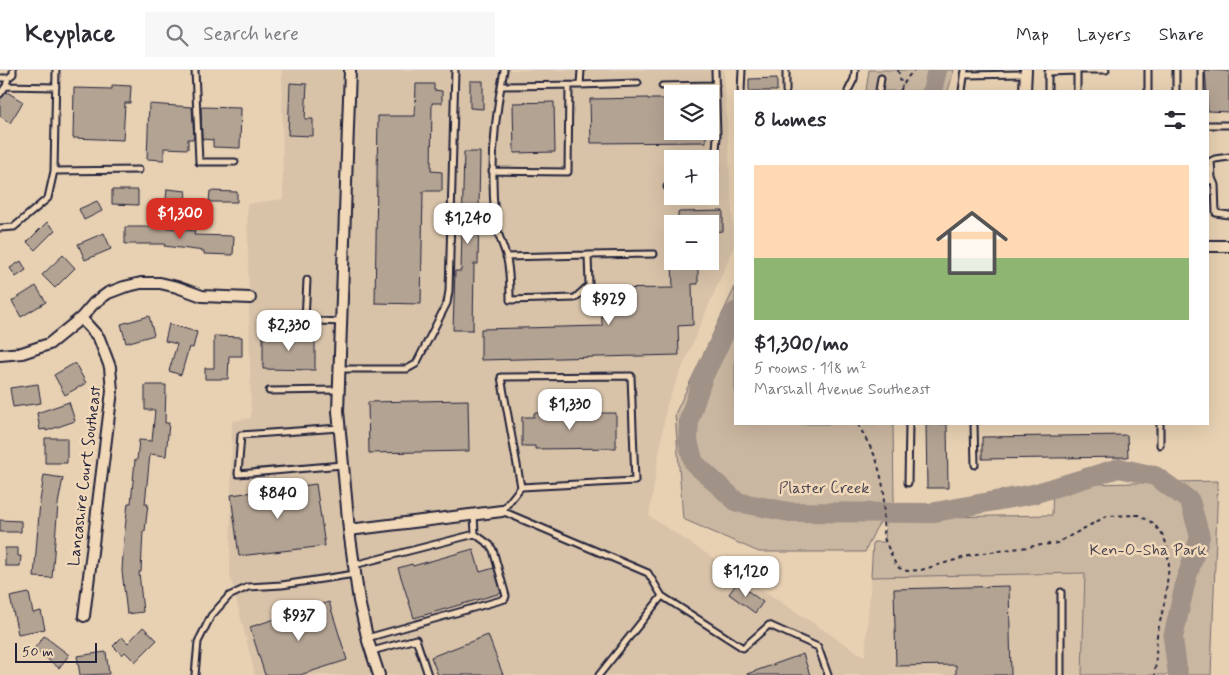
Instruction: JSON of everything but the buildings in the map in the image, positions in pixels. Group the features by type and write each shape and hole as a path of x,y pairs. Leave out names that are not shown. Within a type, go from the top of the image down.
{"street":[{"path":"350,70 339,428 348,530 359,601 367,638 379,675"},
{"path":"1025,90 1026,72"},
{"path":"1209,246 1229,246"},
{"path":"0,356 22,353 49,344 81,318 94,303 108,293 141,283 160,283 202,296 250,298"},
{"name":"Lancashire Court Southeast","path":"81,318 100,338 110,366 112,391 84,616"},
{"path":"348,530 502,512"}],"lane":[{"path":"0,94 6,86 8,78 13,74 13,70"},
{"path":"0,228 14,228 48,198 54,171 56,70"},
{"path":"195,70 199,162 235,162"},
{"path":"340,368 408,369 416,364 447,303 449,291 455,70"},
{"path":"504,70 496,109 492,171 495,221 510,274 510,300 575,298 589,285 588,254"},
{"path":"580,70 580,86"},
{"path":"715,70 716,85"},
{"path":"741,90 742,70"},
{"path":"786,70 786,90"},
{"path":"848,90 854,79 855,70"},
{"path":"1077,70 1077,90"},
{"path":"1048,90 1048,72 1106,70"},
{"path":"1148,70 1148,90"},
{"path":"1176,70 1176,90"},
{"path":"1201,70 1201,90"},
{"path":"962,90 964,73 1026,72"},
{"path":"0,78 8,78"},
{"path":"879,90 881,78"},
{"path":"501,86 580,86 638,83"},
{"path":"6,86 56,87"},
{"path":"492,171 568,172 570,86"},
{"path":"1209,124 1229,125"},
{"path":"1229,157 1211,161 1210,180 1215,184 1216,213 1229,214"},
{"path":"54,171 139,170"},
{"path":"506,257 654,254"},
{"path":"305,320 307,280"},
{"path":"276,318 341,322"},
{"path":"521,487 635,481 631,376 501,377 521,487 502,512 648,573 662,596 743,648 769,625 818,647 828,675"},
{"path":"268,390 339,390"},
{"path":"908,484 909,425"},
{"path":"974,425 975,466"},
{"path":"1160,425 1160,444"},
{"path":"339,428 241,436 238,474 342,465"},
{"path":"474,515 475,534"},
{"path":"195,675 198,642 211,616 229,596 248,588 282,585 354,569 475,534"},
{"path":"367,638 505,599 506,596 493,550 490,545 475,534"},
{"path":"1061,592 1061,675"},
{"path":"599,675 662,596"},
{"path":"372,651 416,639 428,675"}],"path":[{"path":"898,70 901,90"},
{"path":"901,90 914,70"},
{"path":"859,425 876,458 884,493 883,536 895,563 899,568 907,571 921,570 976,554 1057,543 1107,516 1138,515 1153,523 1162,534 1167,546 1169,566 1165,600 1156,636 1155,675"}],"shaded area":[{"path":"282,70 724,70 734,246 667,404 649,516 865,657 871,577 1086,573 1082,675 255,675 230,575 232,421 251,418 247,204 283,199"}],"green space":[{"path":"869,70 954,70 948,90 866,90"},
{"name":"Plaster Creek","path":"734,289 734,425 893,425 894,502 875,530 865,552 759,552 683,519 675,414"},
{"name":"Ken-O-Sha Park","path":"1218,481 1211,675 1082,675 1085,573 871,577 873,542 885,542 886,518 1052,515 1053,485"}],"waterway":[{"name":"Plaster Creek","path":"932,90 937,70"},
{"name":"Plaster Creek","path":"734,314 703,377 689,420 688,441 694,463 737,502 789,512 930,513 1033,494 1119,468 1155,476 1190,501 1200,537 1186,580 1173,638 1178,675"}]}
